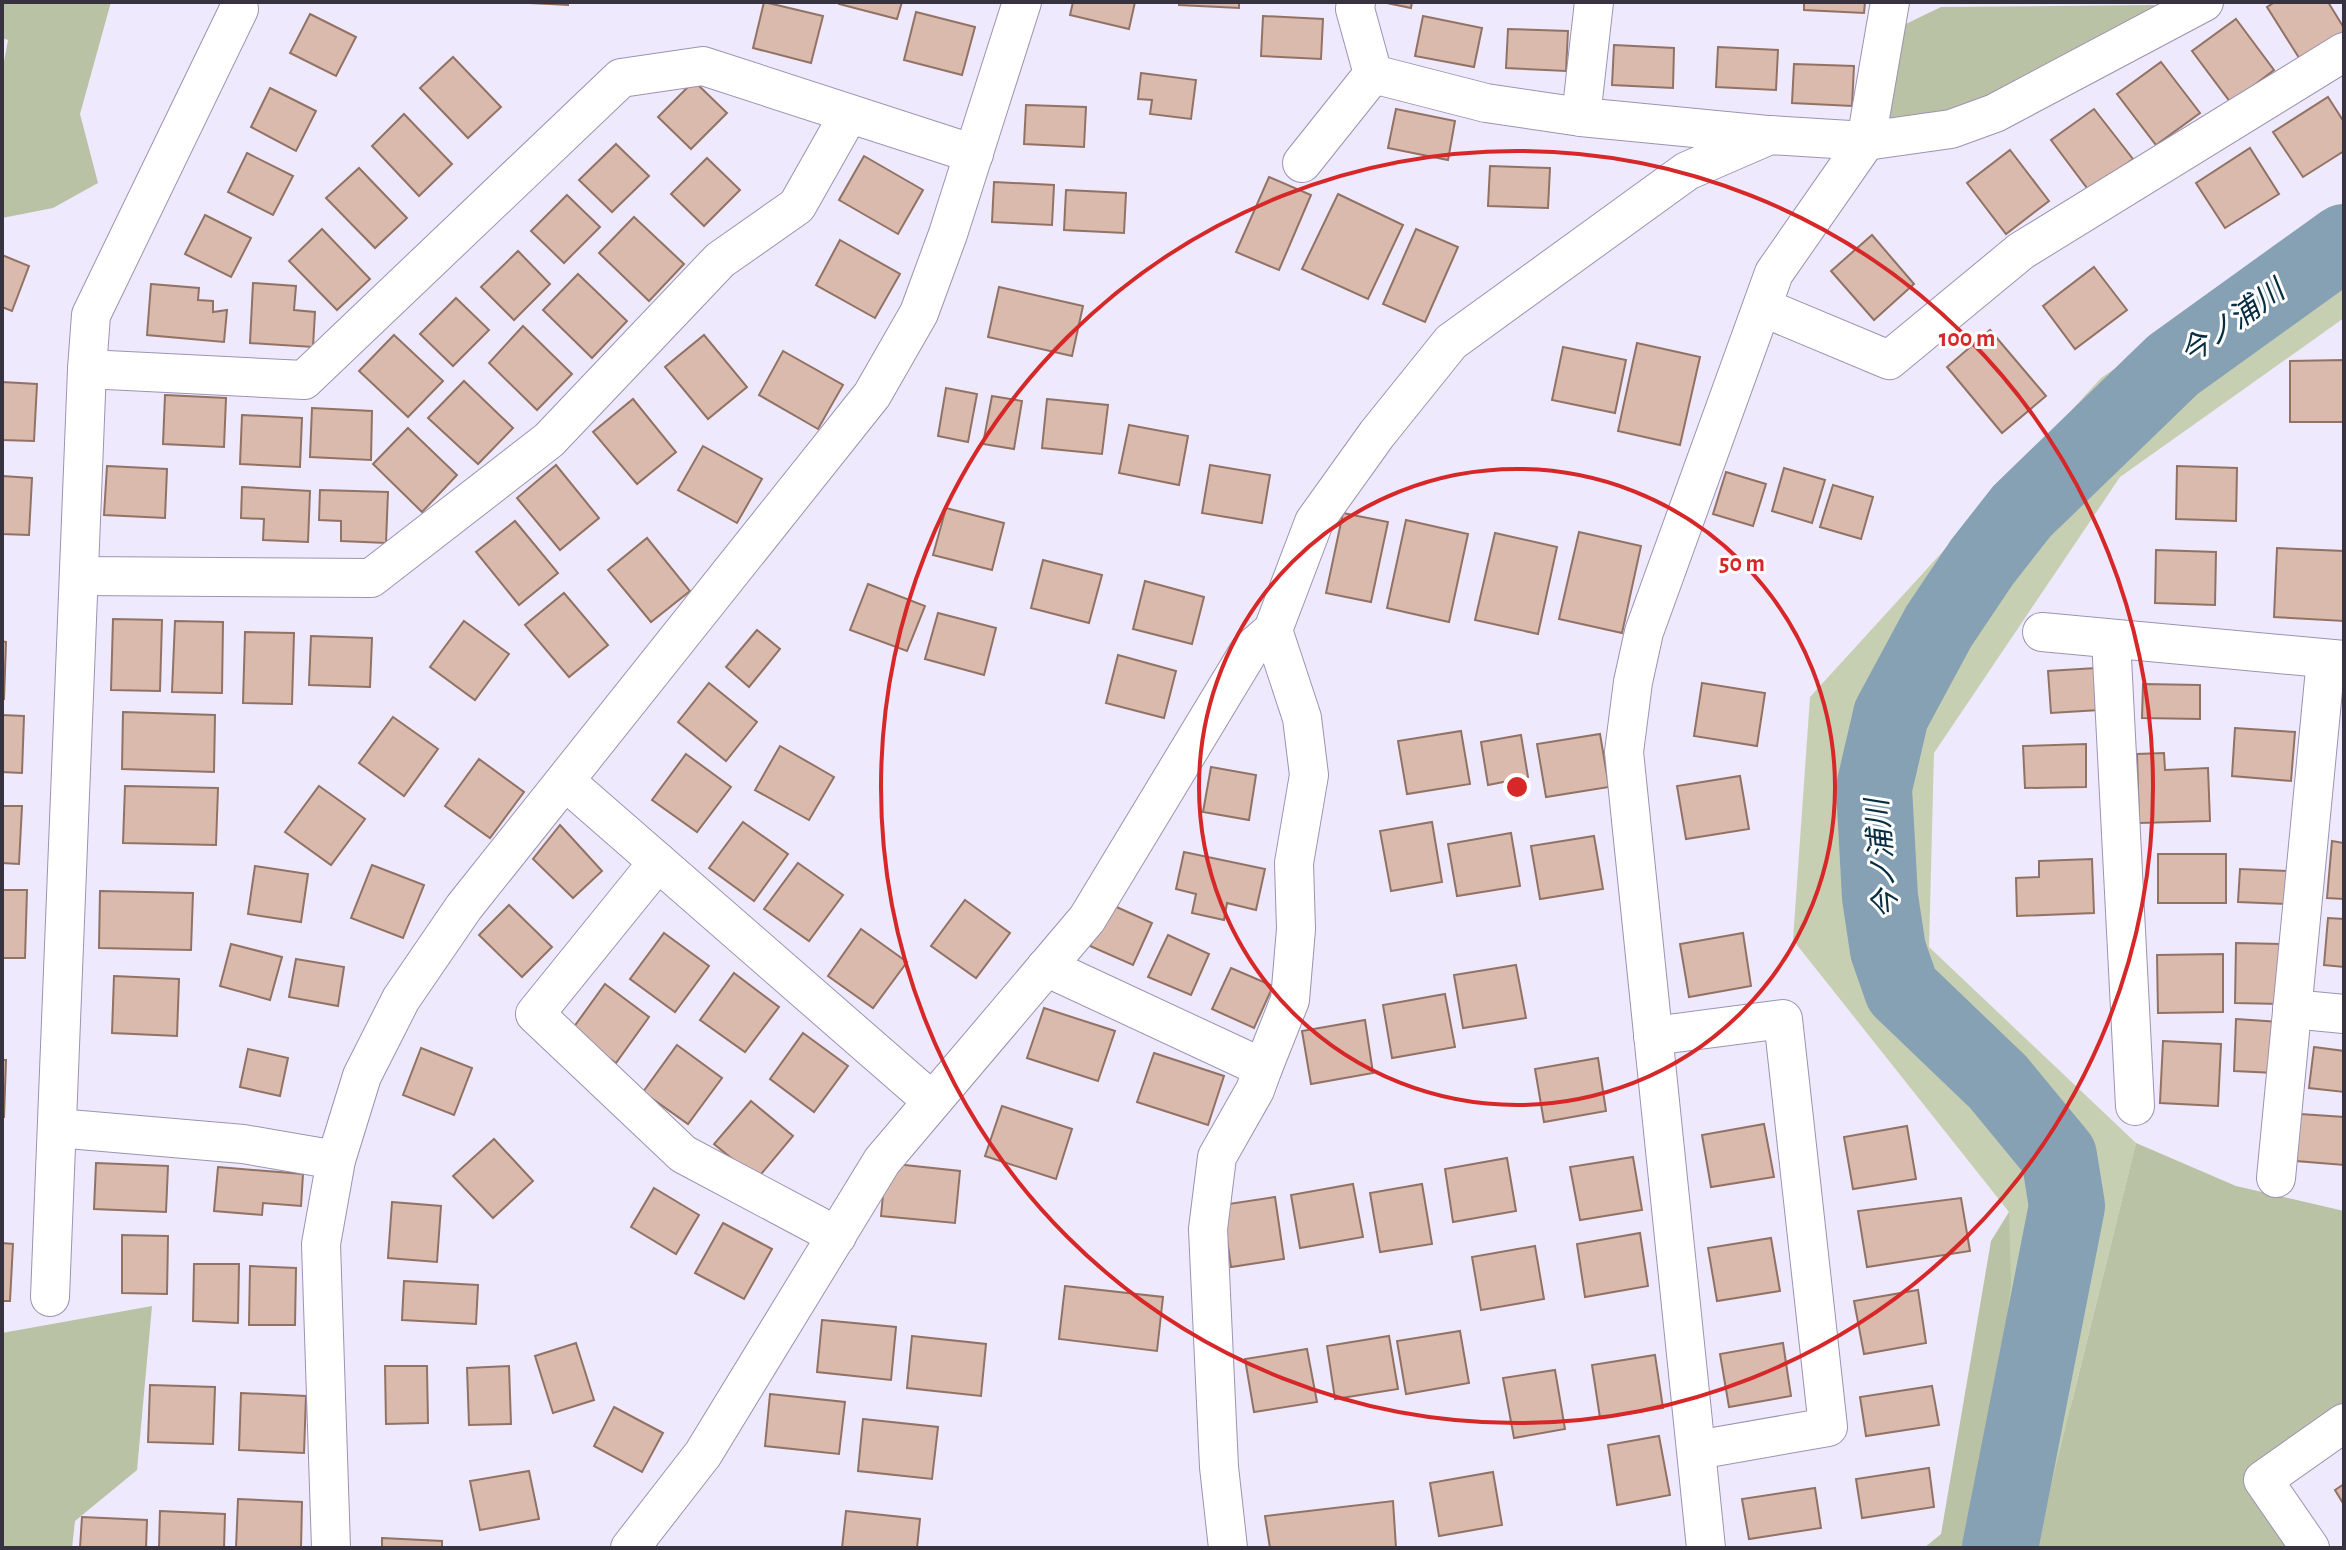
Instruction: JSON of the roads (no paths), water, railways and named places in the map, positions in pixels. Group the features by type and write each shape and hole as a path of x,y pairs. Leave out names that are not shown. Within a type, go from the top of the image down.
{"street":[{"path":"331,1548 321,1244 336,1160 362,1076 401,999 464,907 872,395 919,313 1022,2"},
{"path":"1356,2 1355,9 1373,74"},
{"path":"1581,117 1594,2"},
{"path":"1706,1548 1624,752 1633,682 1644,632 1774,273 1866,141 1890,2"},
{"path":"1373,74 1486,103 1581,117 1866,141 1951,129 1995,113 2204,2"},
{"path":"50,1297 91,315 239,9"},
{"path":"1762,307 1889,360 2021,251 2344,52"},
{"path":"87,369 304,380 621,78 703,66 974,154"},
{"path":"1302,163 1373,74"},
{"path":"79,576 371,578 549,440 720,260 797,206 849,114"},
{"path":"630,1548 703,1454 882,1161 1087,919 1249,651 1273,630 1314,522 1377,434 1451,342 1687,171 1770,135"},
{"path":"1228,1548 1219,1467 1208,1229 1217,1157 1255,1090 1290,1000 1296,929 1294,863 1309,775 1302,718 1273,630"},
{"path":"2042,632 2335,659 2292,1009 2276,1178"},
{"path":"2111,639 2135,1106"},
{"path":"565,781 932,1101"},
{"path":"658,862 535,1014 683,1154 837,1236"},
{"path":"1046,967 1263,1068"},
{"path":"2292,1009 2344,1014"},
{"path":"1653,1036 1783,1019 1828,1427 1697,1450"},
{"path":"57,1128 243,1144 336,1160"},
{"path":"2310,1548 2263,1480 2344,1423"}],"waterway":[{"name":"今ノ浦川","path":"2000,1548 2067,1206 2059,1156 1998,1082 1902,990 1888,950 1880,897 1874,788 1891,715 1939,626 1982,562 2022,511 2173,365 2344,242"}]}
